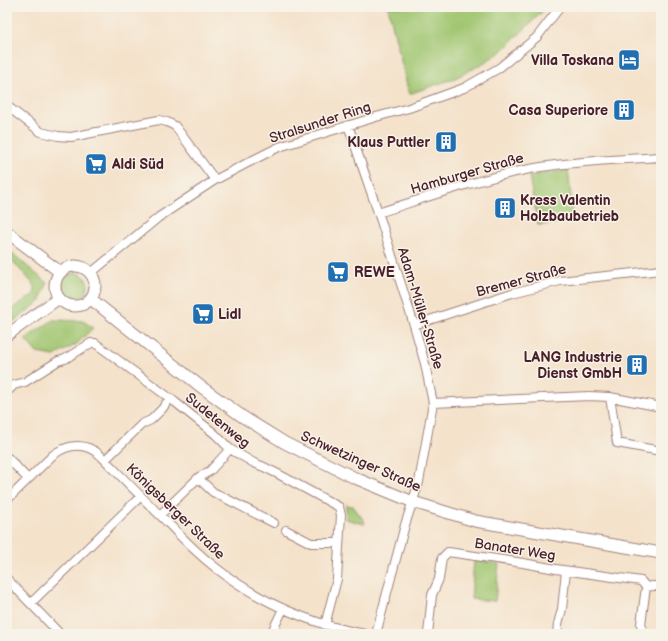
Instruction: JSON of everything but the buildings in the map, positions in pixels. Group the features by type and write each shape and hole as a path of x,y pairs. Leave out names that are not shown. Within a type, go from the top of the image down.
{"main road":[{"path":"7,232 60,272"},
{"path":"74,266 82,267 91,273 96,286 91,299 84,305 76,307 68,305 59,298 55,287 56,279 60,272 74,266"},
{"path":"7,335 59,298"},
{"name":"Schwetzinger Straße","path":"91,299 200,386 249,421 285,444 355,478 413,502 475,521 661,552"}],"street":[{"name":"Stralsunder Ring","path":"91,273 159,217 215,180 279,148 348,125 409,108 464,88 499,68 536,37 560,7"},
{"path":"7,106 41,132 58,136 71,137 159,120 168,122 175,126 215,180"},
{"name":"Adam-Müller-Straße","path":"348,125 414,325 425,364 433,403 418,482 376,634"},
{"name":"Hamburger Straße","path":"378,213 490,178 530,169 559,164 661,157"},
{"name":"Bremer Straße","path":"414,325 512,293 560,281 661,270"},
{"name":"Sudetenweg","path":"7,392 14,385 25,382 58,361 65,359 93,342 96,343 170,398 215,434 230,449 254,464 280,475 339,507 341,512 337,579 325,624"},
{"path":"433,403 589,396 610,397 661,407"},
{"path":"610,397 617,443 661,451"},
{"path":"105,460 142,424 151,420 170,398"},
{"name":"Königsberger Straße","path":"7,500 53,455 68,447 80,446 89,448 105,460 186,542 216,568 252,593 283,609 325,624 365,634"},
{"path":"160,515 198,478 210,471 230,449"},
{"path":"7,457 28,479"},
{"path":"198,478 211,490 274,523"},
{"path":"31,603 141,496"},
{"path":"286,530 311,543 339,543"},
{"name":"Banater Weg","path":"428,634 432,595 439,579 442,558 448,552 642,581 646,588"},
{"path":"557,634 562,609 566,570"},
{"path":"7,579 60,634"},
{"path":"644,634 641,624 646,588 661,586"},
{"path":"272,634 283,609"}],"green space":[{"path":"388,7 547,7 501,52 455,78 409,94"},
{"path":"568,170 574,222 538,225 529,176"},
{"path":"7,249 47,283 41,297 42,300 7,326 7,312 34,294 35,286 7,255"},
{"path":"75,273 84,277 88,286 84,295 75,299 66,295 62,286 66,277"},
{"path":"53,320 83,321 93,328 77,344 54,356 37,353 25,339"},
{"path":"346,505 353,506 365,522 364,524 346,519"},
{"path":"474,560 499,564 495,601 471,599"}],"place":[{"name":"Villa Toskana","path":"629,60"},
{"name":"Casa Superiore","path":"624,110"},
{"name":"Klaus Puttler","path":"446,142"},
{"name":"Aldi Süd","path":"96,164"},
{"name":"Kress Valentin Holzbaubetrieb","path":"505,208"},
{"name":"REWE","path":"338,272"},
{"name":"Lidl","path":"203,314"},
{"name":"LANG Industrie Dienst GmbH","path":"637,365"}]}
